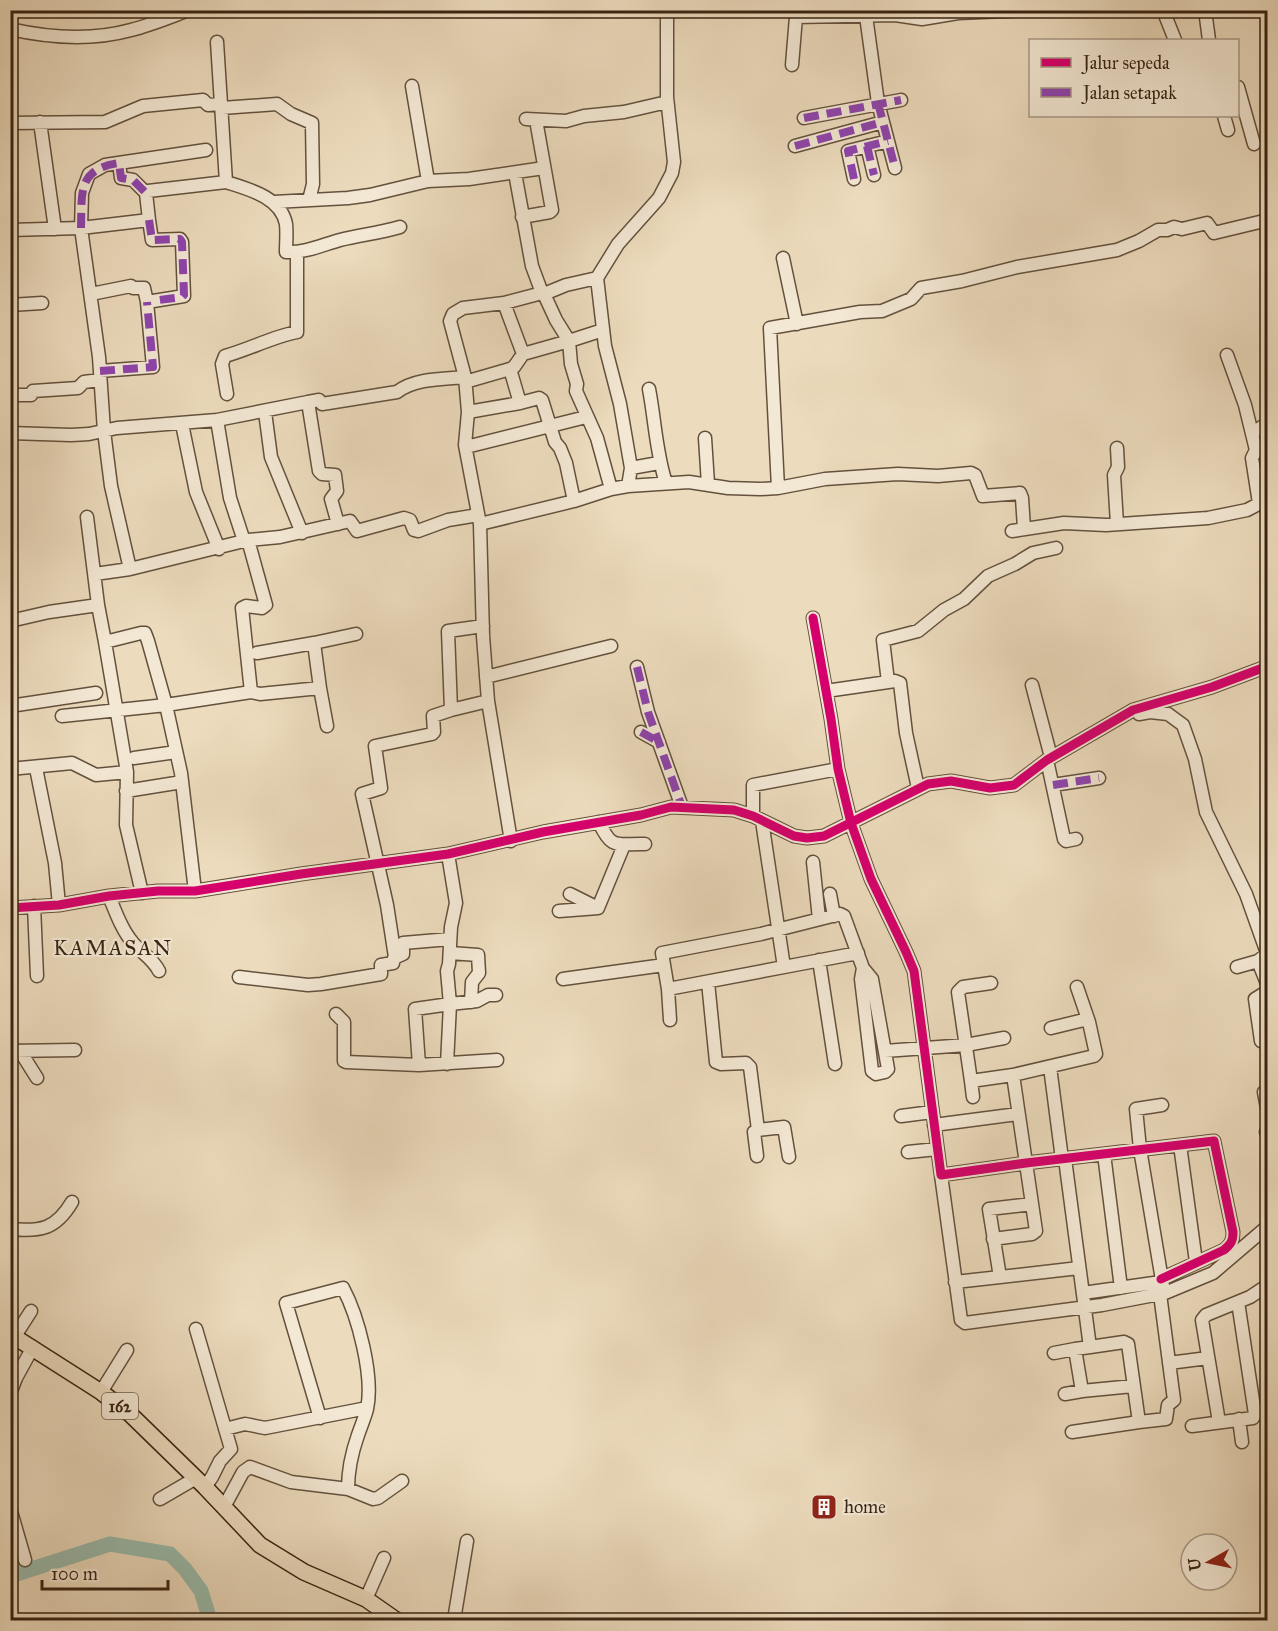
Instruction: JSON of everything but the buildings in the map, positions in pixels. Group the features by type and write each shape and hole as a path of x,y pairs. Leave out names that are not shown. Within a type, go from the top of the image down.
{"main road":[{"name":"162","path":"13,1335 101,1392 130,1414 271,1554 304,1572 366,1599 396,1620"}],"street":[{"path":"10,29 55,37 93,36 132,30 189,10"},
{"path":"628,486 631,468 620,404 603,330 597,278 618,244 659,198 672,173 674,162 667,102 667,10"},
{"path":"792,65 796,14 894,15 922,19 958,12 1029,10"},
{"path":"1163,10 1174,39"},
{"path":"1205,10 1209,39"},
{"path":"866,16 878,103 895,168"},
{"path":"217,42 226,182"},
{"path":"412,86 428,182"},
{"path":"1239,91 1254,144"},
{"path":"17,123 105,122 143,106 203,100 208,105 221,106 277,104 291,114 312,123 313,184 309,200"},
{"path":"804,118 901,100"},
{"path":"522,217 552,210 531,119 566,121 584,116 624,112 667,102"},
{"path":"1224,117 1228,130"},
{"path":"40,122 55,229"},
{"path":"795,146 883,122"},
{"path":"854,179 848,151 888,141"},
{"path":"867,146 874,175"},
{"path":"130,569 115,507 104,431 91,294 81,228 82,193 89,174 105,165 206,150"},
{"path":"119,163 121,178 133,180 146,193 152,240 180,239 182,242 185,292 182,297 147,302"},
{"path":"146,193 226,182 253,191 274,202 309,200 370,195 428,182 544,168"},
{"path":"515,173 532,266 543,294 569,341 571,364 577,384 576,391 597,438 611,489"},
{"path":"274,202 286,223 286,252 297,253 341,240 400,227"},
{"path":"10,230 81,228 149,220"},
{"path":"778,488 771,328 860,312 882,311 911,299 921,288 962,281 1017,267 1117,250 1159,229 1167,230 1174,227 1182,229 1207,223 1214,233 1268,220"},
{"path":"227,394 222,364 225,356 251,349 282,335 297,332 297,253"},
{"path":"783,258 797,324"},
{"path":"511,841 488,701 479,520 466,447 468,412 465,379 450,321 453,314 463,308 504,303 597,278"},
{"path":"10,395 30,395 33,390 78,388 86,381 100,376 153,367 144,287 133,288 131,286 91,294"},
{"path":"10,305 42,303"},
{"path":"504,303 523,354"},
{"path":"10,433 71,435 117,428 182,424 266,412 319,400 322,404 397,392 407,386 438,379 465,379 510,369 523,354 603,330"},
{"path":"95,574 130,569 246,541 302,533 338,524 351,522 357,531 404,518 410,520 416,532 448,520 479,520 574,501 611,489 666,483 708,484 728,488 778,488 825,479 908,474 938,477 971,473 975,475 984,496 1020,493 1022,498 1018,530 1064,523 1117,524 1208,518 1247,510 1263,501 1252,458 1256,452 1252,433 1245,405 1227,355"},
{"path":"510,369 520,403"},
{"path":"649,389 657,433 659,464 666,483"},
{"path":"468,412 542,399 555,442 566,463 574,501"},
{"path":"308,402 319,471 322,474 335,476 337,490 331,499 338,524"},
{"path":"266,412 271,457 302,533"},
{"path":"466,447 586,417"},
{"path":"217,420 230,498 266,605 262,608 246,606 242,608 251,692"},
{"path":"1252,433 1268,423"},
{"path":"182,424 196,492 219,549"},
{"path":"705,438 708,484"},
{"path":"1117,448 1118,467 1114,475 1117,524"},
{"path":"631,468 659,464"},
{"path":"87,516 98,604 127,772 126,825 142,893"},
{"path":"888,682 882,643 885,639 918,631 944,610 964,599 988,576 1033,553 1056,548"},
{"path":"10,621 98,604"},
{"path":"813,618 838,769 871,879 912,964 916,982 961,1320 964,1323 1084,1307 1213,1273 1268,1227"},
{"path":"451,710 448,631 483,626"},
{"path":"105,642 145,633 166,705 176,752 195,891"},
{"path":"257,653 356,634"},
{"path":"314,643 327,726"},
{"path":"486,677 611,646"},
{"path":"10,908 59,905 109,896 195,891 448,854 543,832 641,815 660,808 734,810 758,818 794,836 807,838 858,830 918,788 928,784 951,781 1002,788 1051,771 1133,710 1221,684 1268,666"},
{"path":"637,667 648,712 682,807"},
{"path":"826,691 895,681 900,683 906,732 918,788"},
{"path":"1032,685 1064,839 1066,841 1076,839"},
{"path":"62,716 166,705 251,692 260,694 320,688"},
{"path":"10,706 96,693"},
{"path":"239,977 308,985 321,984 381,974 381,966 393,963 394,943 389,926 388,908 362,796 364,792 381,789 375,746 432,734 436,714 488,701"},
{"path":"1127,714 1150,712 1168,714 1184,727 1195,759 1206,812 1246,894 1264,956 1268,986"},
{"path":"641,732 659,742"},
{"path":"134,758 176,752"},
{"path":"10,769 72,763 96,775 127,772"},
{"path":"36,768 55,863 59,905"},
{"path":"784,967 768,860 753,785 838,769"},
{"path":"1051,771 1099,778"},
{"path":"126,791 182,783"},
{"path":"599,822 607,838 613,844 645,844"},
{"path":"598,908 624,845"},
{"path":"447,1064 450,1004 447,971 455,909 448,854"},
{"path":"813,862 819,919"},
{"path":"570,894 598,908"},
{"path":"830,894 834,916"},
{"path":"109,896 123,930 134,944 152,959 159,971"},
{"path":"34,906 37,976"},
{"path":"559,911 598,908"},
{"path":"670,1020 662,953 819,919 844,916 863,968 872,979 887,1071 875,1074 872,1071 861,979 863,968"},
{"path":"395,957 403,954 403,943 450,939"},
{"path":"450,953 478,955 479,973 472,982 471,1002"},
{"path":"668,989 858,953"},
{"path":"1237,967 1264,956"},
{"path":"819,960 835,1064"},
{"path":"563,979 664,965"},
{"path":"708,982 716,1062 721,1064 746,1063 750,1066 758,1130"},
{"path":"973,1097 957,992 963,987 991,983"},
{"path":"971,1081 1013,1075 1094,1056 1096,1050 1077,987"},
{"path":"1261,1041 1255,999 1268,991"},
{"path":"418,1065 416,1009 471,1002 488,995 496,995"},
{"path":"336,1014 344,1022 344,1060 346,1062 418,1065 497,1060"},
{"path":"1051,1028 1088,1019"},
{"path":"885,1051 966,1045 1004,1038"},
{"path":"15,1051 75,1050"},
{"path":"15,1051 37,1078"},
{"path":"1050,1067 1090,1347"},
{"path":"993,1239 1035,1233 1013,1075"},
{"path":"1264,1092 1268,1113"},
{"path":"1072,1432 1163,1420 1168,1417 1168,1405 1174,1400 1162,1287 1140,1149 1136,1109 1162,1105"},
{"path":"901,1116 932,1112"},
{"path":"934,1125 1018,1114"},
{"path":"757,1156 754,1132 784,1127 789,1157"},
{"path":"941,1175 1214,1141 1233,1232 1230,1245 1196,1262 1162,1287 1121,1288 1083,1293"},
{"path":"1180,1145 1196,1262"},
{"path":"908,1152 937,1149"},
{"path":"1104,1154 1121,1288"},
{"path":"10,1229 33,1231 48,1226 64,1216 72,1202"},
{"path":"1000,1277 988,1212 991,1207 1032,1204"},
{"path":"955,1282 1079,1268"},
{"path":"1218,1422 1203,1316 1250,1297 1268,1285"},
{"path":"320,1418 286,1303 341,1287 346,1293 359,1327 367,1377 367,1408 352,1455 348,1486"},
{"path":"1192,1426 1253,1418 1255,1414 1238,1302"},
{"path":"13,1335 31,1311"},
{"path":"196,1329 231,1449 213,1473 212,1495"},
{"path":"1054,1353 1124,1342 1128,1344 1139,1422"},
{"path":"10,1394 33,1347"},
{"path":"1075,1349 1082,1391"},
{"path":"101,1392 127,1350"},
{"path":"1169,1363 1208,1358"},
{"path":"1065,1394 1133,1386"},
{"path":"225,1429 245,1424 265,1428 367,1408"},
{"path":"1239,1419 1242,1442"},
{"path":"160,1499 212,1495 250,1467 291,1482 348,1486 375,1499 402,1481"},
{"path":"10,1508 25,1560"},
{"path":"454,1620 467,1540"},
{"path":"366,1599 384,1558"}],"waterway":[{"path":"10,1576 110,1544 170,1554 185,1569 201,1591 210,1620"}],"marked path":[{"path":"804,118 901,100"},
{"path":"878,103 895,168"},
{"path":"795,146 883,122"},
{"path":"854,179 848,151 888,141"},
{"path":"867,146 874,175"},
{"path":"81,228 82,194 89,177 95,171 119,163 121,178 133,180 146,193"},
{"path":"149,220 152,240 180,239 182,242 184,295 159,300"},
{"path":"100,371 153,367 147,302"},
{"path":"637,667 648,712 682,807"},
{"path":"641,732 659,742"},
{"path":"1053,785 1099,778"}],"cycle path":[{"path":"813,618 838,769 851,823 871,879 914,971 941,1175 1214,1141 1233,1232 1232,1240 1224,1250 1161,1279"},
{"path":"10,908 59,905 109,896 158,891 195,891 448,854 543,832 641,815 671,807 734,810 753,816 794,836 807,838 824,836 928,784 951,781 990,788 1014,785 1047,760 1133,710 1212,687 1268,666"}],"place":[{"name":"home","path":"824,1507"}],"district":[{"name":"KAMASAN","path":"113,948"}]}
